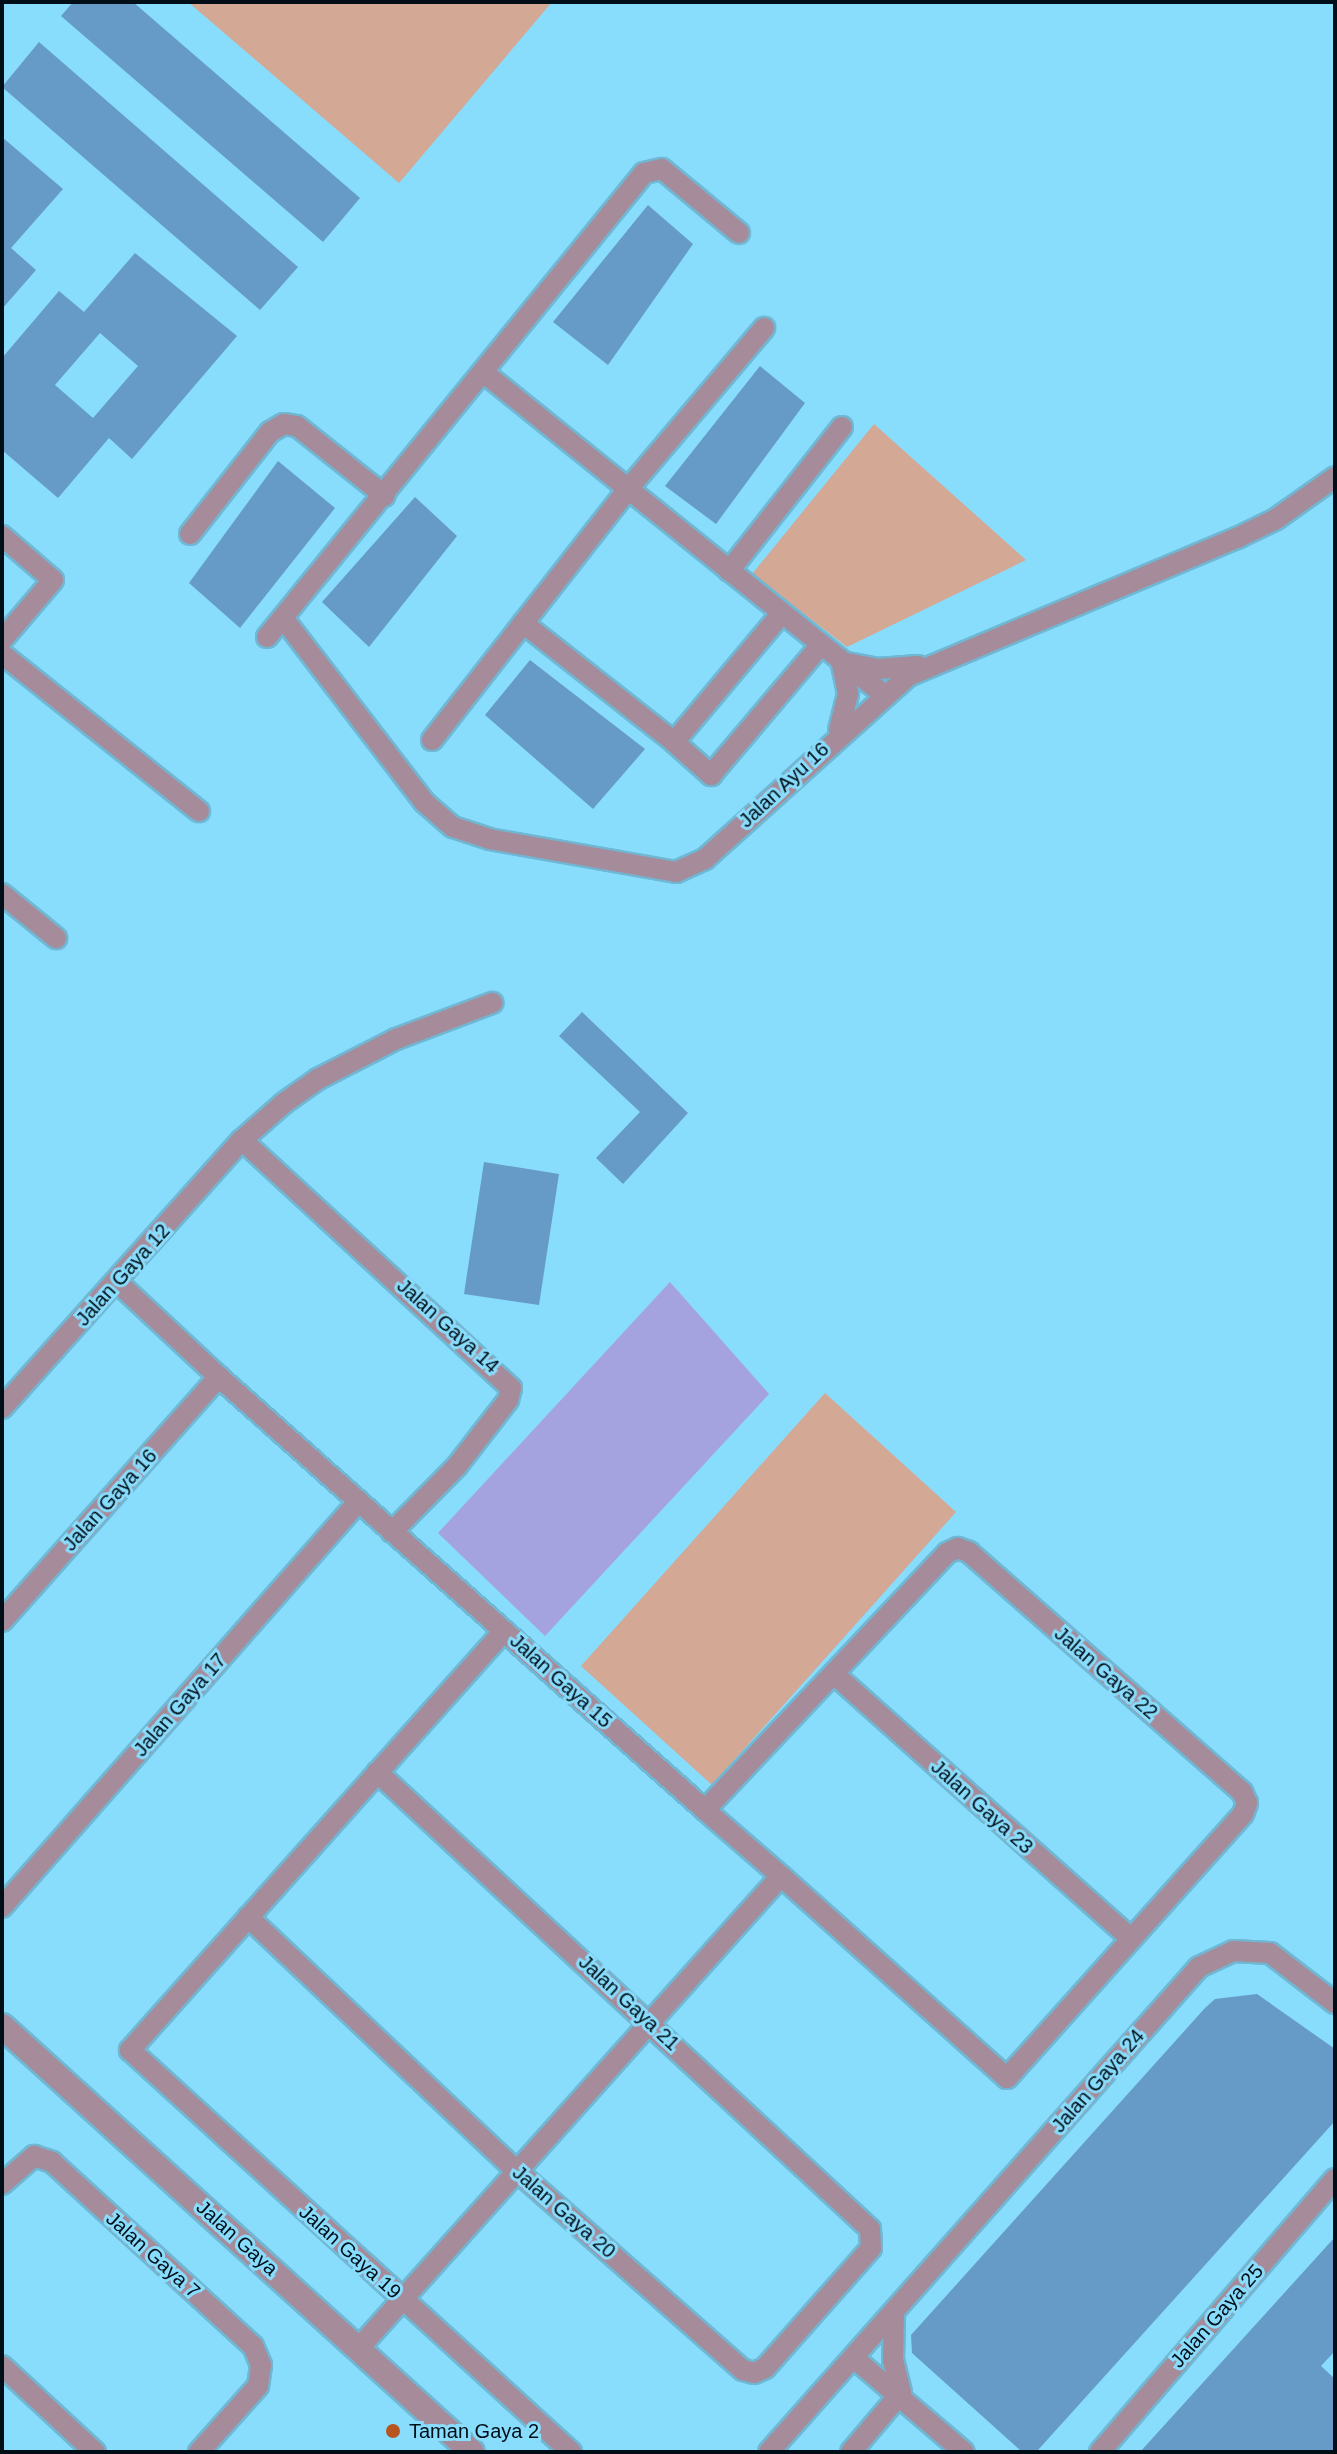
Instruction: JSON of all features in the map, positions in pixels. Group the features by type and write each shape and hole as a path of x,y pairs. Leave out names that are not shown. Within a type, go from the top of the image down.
{"street":[{"path":"267,637 649,169 667,172 739,233"},
{"path":"432,740 628,489 764,328"},
{"path":"483,372 883,694"},
{"path":"190,534 270,432 284,424 297,426 385,496"},
{"path":"729,571 842,427"},
{"name":"Jalan Ayu 16","path":"283,618 424,802 453,827 489,839 662,872 690,868 883,694 934,663 1237,538 1276,519 1335,477"},
{"path":"2,536 53,580 2,640"},
{"path":"674,742 782,613"},
{"path":"523,623 711,775 821,645"},
{"path":"2,654 199,811"},
{"path":"841,661 878,669 934,663"},
{"path":"834,739 847,709 841,661"},
{"path":"2,894 56,938"},
{"name":"Jalan Gaya 12","path":"2,1408 242,1140 318,1079 396,1039 492,1003"},
{"name":"Jalan Gaya 14","path":"242,1140 511,1388 508,1400 457,1466 392,1532"},
{"name":"Jalan Gaya 15","path":"117,1282 358,1502 1007,2078"},
{"name":"Jalan Gaya 16","path":"2,1621 219,1377"},
{"name":"Jalan Gaya 17","path":"2,1907 358,1502"},
{"name":"Jalan Gaya 22","path":"705,1810 947,1553 964,1549 1242,1792 1247,1803 1243,1814 1007,2078"},
{"path":"248,1917 504,1631"},
{"name":"Jalan Gaya 23","path":"834,1674 1131,1939"},
{"name":"Jalan Gaya 21","path":"377,1772 651,2022 870,2229 873,2239"},
{"path":"359,2348 781,1876"},
{"name":"Jalan Gaya 19","path":"248,1917 130,2050 571,2452"},
{"name":"Jalan Gaya 20","path":"248,1917 517,2171 748,2373 765,2368 873,2239"},
{"name":"Jalan Gaya 24","path":"769,2452 855,2359 1199,1967 1233,1951 1270,1953 1335,2003"},
{"name":"Jalan Gaya","path":"2,2026 359,2348 465,2450"},
{"name":"Jalan Gaya 7","path":"2,2184 34,2156 52,2162 253,2346 261,2365 258,2386 199,2452"},
{"name":"Jalan Gaya 25","path":"1100,2452 1335,2179"},
{"path":"894,2312 893,2360 901,2393"},
{"path":"855,2359 901,2393 964,2452"},
{"path":"2,2366 95,2452"},
{"path":"851,2452 901,2393"}],"shaded area":[{"path":"188,2 552,2 399,183"},
{"path":"874,424 1026,560 847,647 752,574"},
{"path":"825,1393 956,1512 712,1785 581,1666"}],"water":[{"path":"670,1282 769,1394 545,1636 438,1533"}],"building":[{"path":"73,2 133,2 360,198 323,242 61,16"},
{"path":"39,42 298,267 260,310 2,87"},
{"path":"2,137 63,189 11,248 36,270 2,309"},
{"path":"648,205 693,244 608,365 553,322"},
{"path":"135,253 237,336 132,459 109,438 58,498 2,450 2,358 59,291 84,312","holes":["100,333 138,366 93,418 55,385"]},
{"path":"760,366 805,403 716,524 665,486"},
{"path":"278,461 335,508 240,628 189,583"},
{"path":"415,497 457,536 369,647 322,602"},
{"path":"530,660 645,749 593,809 485,715"},
{"path":"582,1012 688,1113 623,1184 596,1158 640,1112 559,1036"},
{"path":"484,1162 559,1174 539,1305 464,1294"},
{"path":"1257,1994 1335,2049 1335,2121 1038,2450 1021,2451 912,2353 911,2335 1205,2008 1215,1999"},
{"path":"1335,2237 1335,2351 1321,2366 1335,2379 1335,2452 1140,2452"}],"place":[{"name":"Taman Gaya 2","path":"393,2431"}]}
